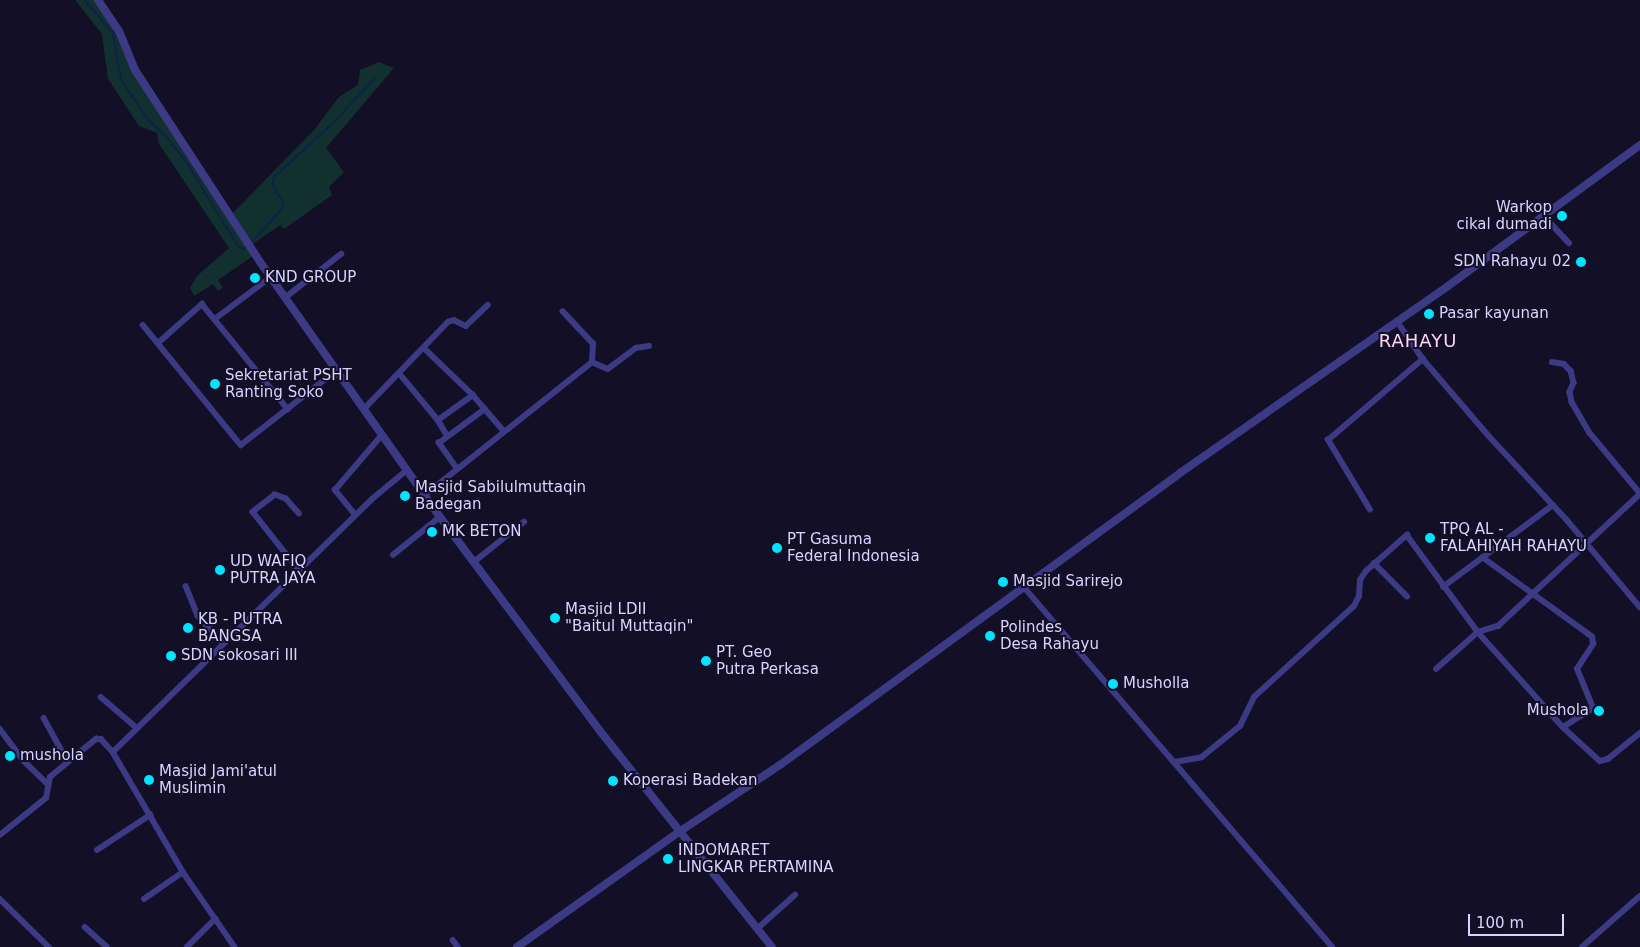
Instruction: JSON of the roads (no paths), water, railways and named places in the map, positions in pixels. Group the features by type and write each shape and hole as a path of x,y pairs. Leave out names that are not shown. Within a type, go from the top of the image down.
{"street":[{"path":"98,0 119,31 135,70 251,248 440,517 679,832 772,947"},
{"path":"517,947 679,832 780,765 1180,473 1397,321 1640,145"},
{"path":"1544,216 1569,243"},
{"path":"286,297 341,254"},
{"path":"215,319 271,276"},
{"path":"158,343 200,305 215,319 288,409"},
{"path":"364,409 400,374 448,322 454,320 466,326 488,305"},
{"path":"425,495 592,362 593,344 563,312"},
{"path":"1397,321 1424,359 1489,436 1586,541 1640,607"},
{"path":"143,325 241,445 337,370"},
{"path":"592,362 608,369 636,348 649,346"},
{"path":"424,348 473,395 504,431"},
{"path":"1370,510 1328,440 1424,359"},
{"path":"1436,669 1478,632 1498,626 1586,541 1640,494 1590,433 1572,402 1570,392 1574,383 1571,371 1564,364 1552,362"},
{"path":"400,374 438,420 447,435"},
{"path":"438,420 473,395"},
{"path":"457,469 439,447 438,442 485,409"},
{"path":"355,515 335,489 382,435"},
{"path":"113,752 136,727 355,515 407,470"},
{"path":"299,514 286,499 275,495 253,512 299,570"},
{"path":"1443,587 1554,505"},
{"path":"393,556 440,517"},
{"path":"474,562 524,522"},
{"path":"1175,762 1202,757 1240,726 1254,697 1354,606 1359,596 1360,580 1374,563 1404,536 1409,536 1443,587 1478,632 1563,727 1600,760 1608,760 1640,733"},
{"path":"1483,558 1530,594 1566,616 1593,639 1577,669 1593,707 1563,727"},
{"path":"1374,563 1407,596"},
{"path":"186,586 198,616 223,643"},
{"path":"1024,587 1334,947"},
{"path":"101,697 136,727"},
{"path":"44,718 68,762"},
{"path":"0,729 23,760 48,784"},
{"path":"0,835 46,798 50,777 98,738 113,752 183,872 235,947"},
{"path":"98,850 150,815"},
{"path":"144,899 183,872"},
{"path":"757,929 795,895"},
{"path":"1582,947 1640,896"},
{"path":"0,898 49,947"},
{"path":"187,947 215,919"},
{"path":"85,927 107,947"},
{"path":"453,940 458,947"}],"waterway":[{"path":"85,0 113,34 121,80 149,121 167,137 190,168 237,245 243,249 248,246"},
{"path":"251,243 282,209 283,202 273,186 274,177 330,126 375,78"}],"place":[{"name":"Warkop cikal dumadi","path":"1562,216"},
{"name":"SDN Rahayu 02","path":"1581,262"},
{"name":"KND GROUP","path":"255,278"},
{"name":"Pasar kayunan","path":"1429,314"},
{"name":"Sekretariat PSHT Ranting Soko","path":"215,384"},
{"name":"Masjid Sabilulmuttaqin Badegan","path":"405,496"},
{"name":"MK BETON","path":"432,532"},
{"name":"TPQ AL - FALAHIYAH RAHAYU","path":"1430,538"},
{"name":"PT Gasuma Federal Indonesia","path":"777,548"},
{"name":"UD WAFIQ PUTRA JAYA","path":"220,570"},
{"name":"Masjid Sarirejo","path":"1003,582"},
{"name":"Masjid LDII \"Baitul Muttaqin\"","path":"555,618"},
{"name":"KB - PUTRA BANGSA","path":"188,628"},
{"name":"Polindes Desa Rahayu","path":"990,636"},
{"name":"SDN sokosari III","path":"171,656"},
{"name":"PT. Geo Putra Perkasa","path":"706,661"},
{"name":"Musholla","path":"1113,684"},
{"name":"Mushola","path":"1599,711"},
{"name":"mushola","path":"10,756"},
{"name":"Masjid Jami'atul Muslimin","path":"149,780"},
{"name":"Koperasi Badekan","path":"613,781"},
{"name":"INDOMARET LINGKAR PERTAMINA","path":"668,859"}],"district":[{"name":"RAHAYU","path":"1418,341"}]}
